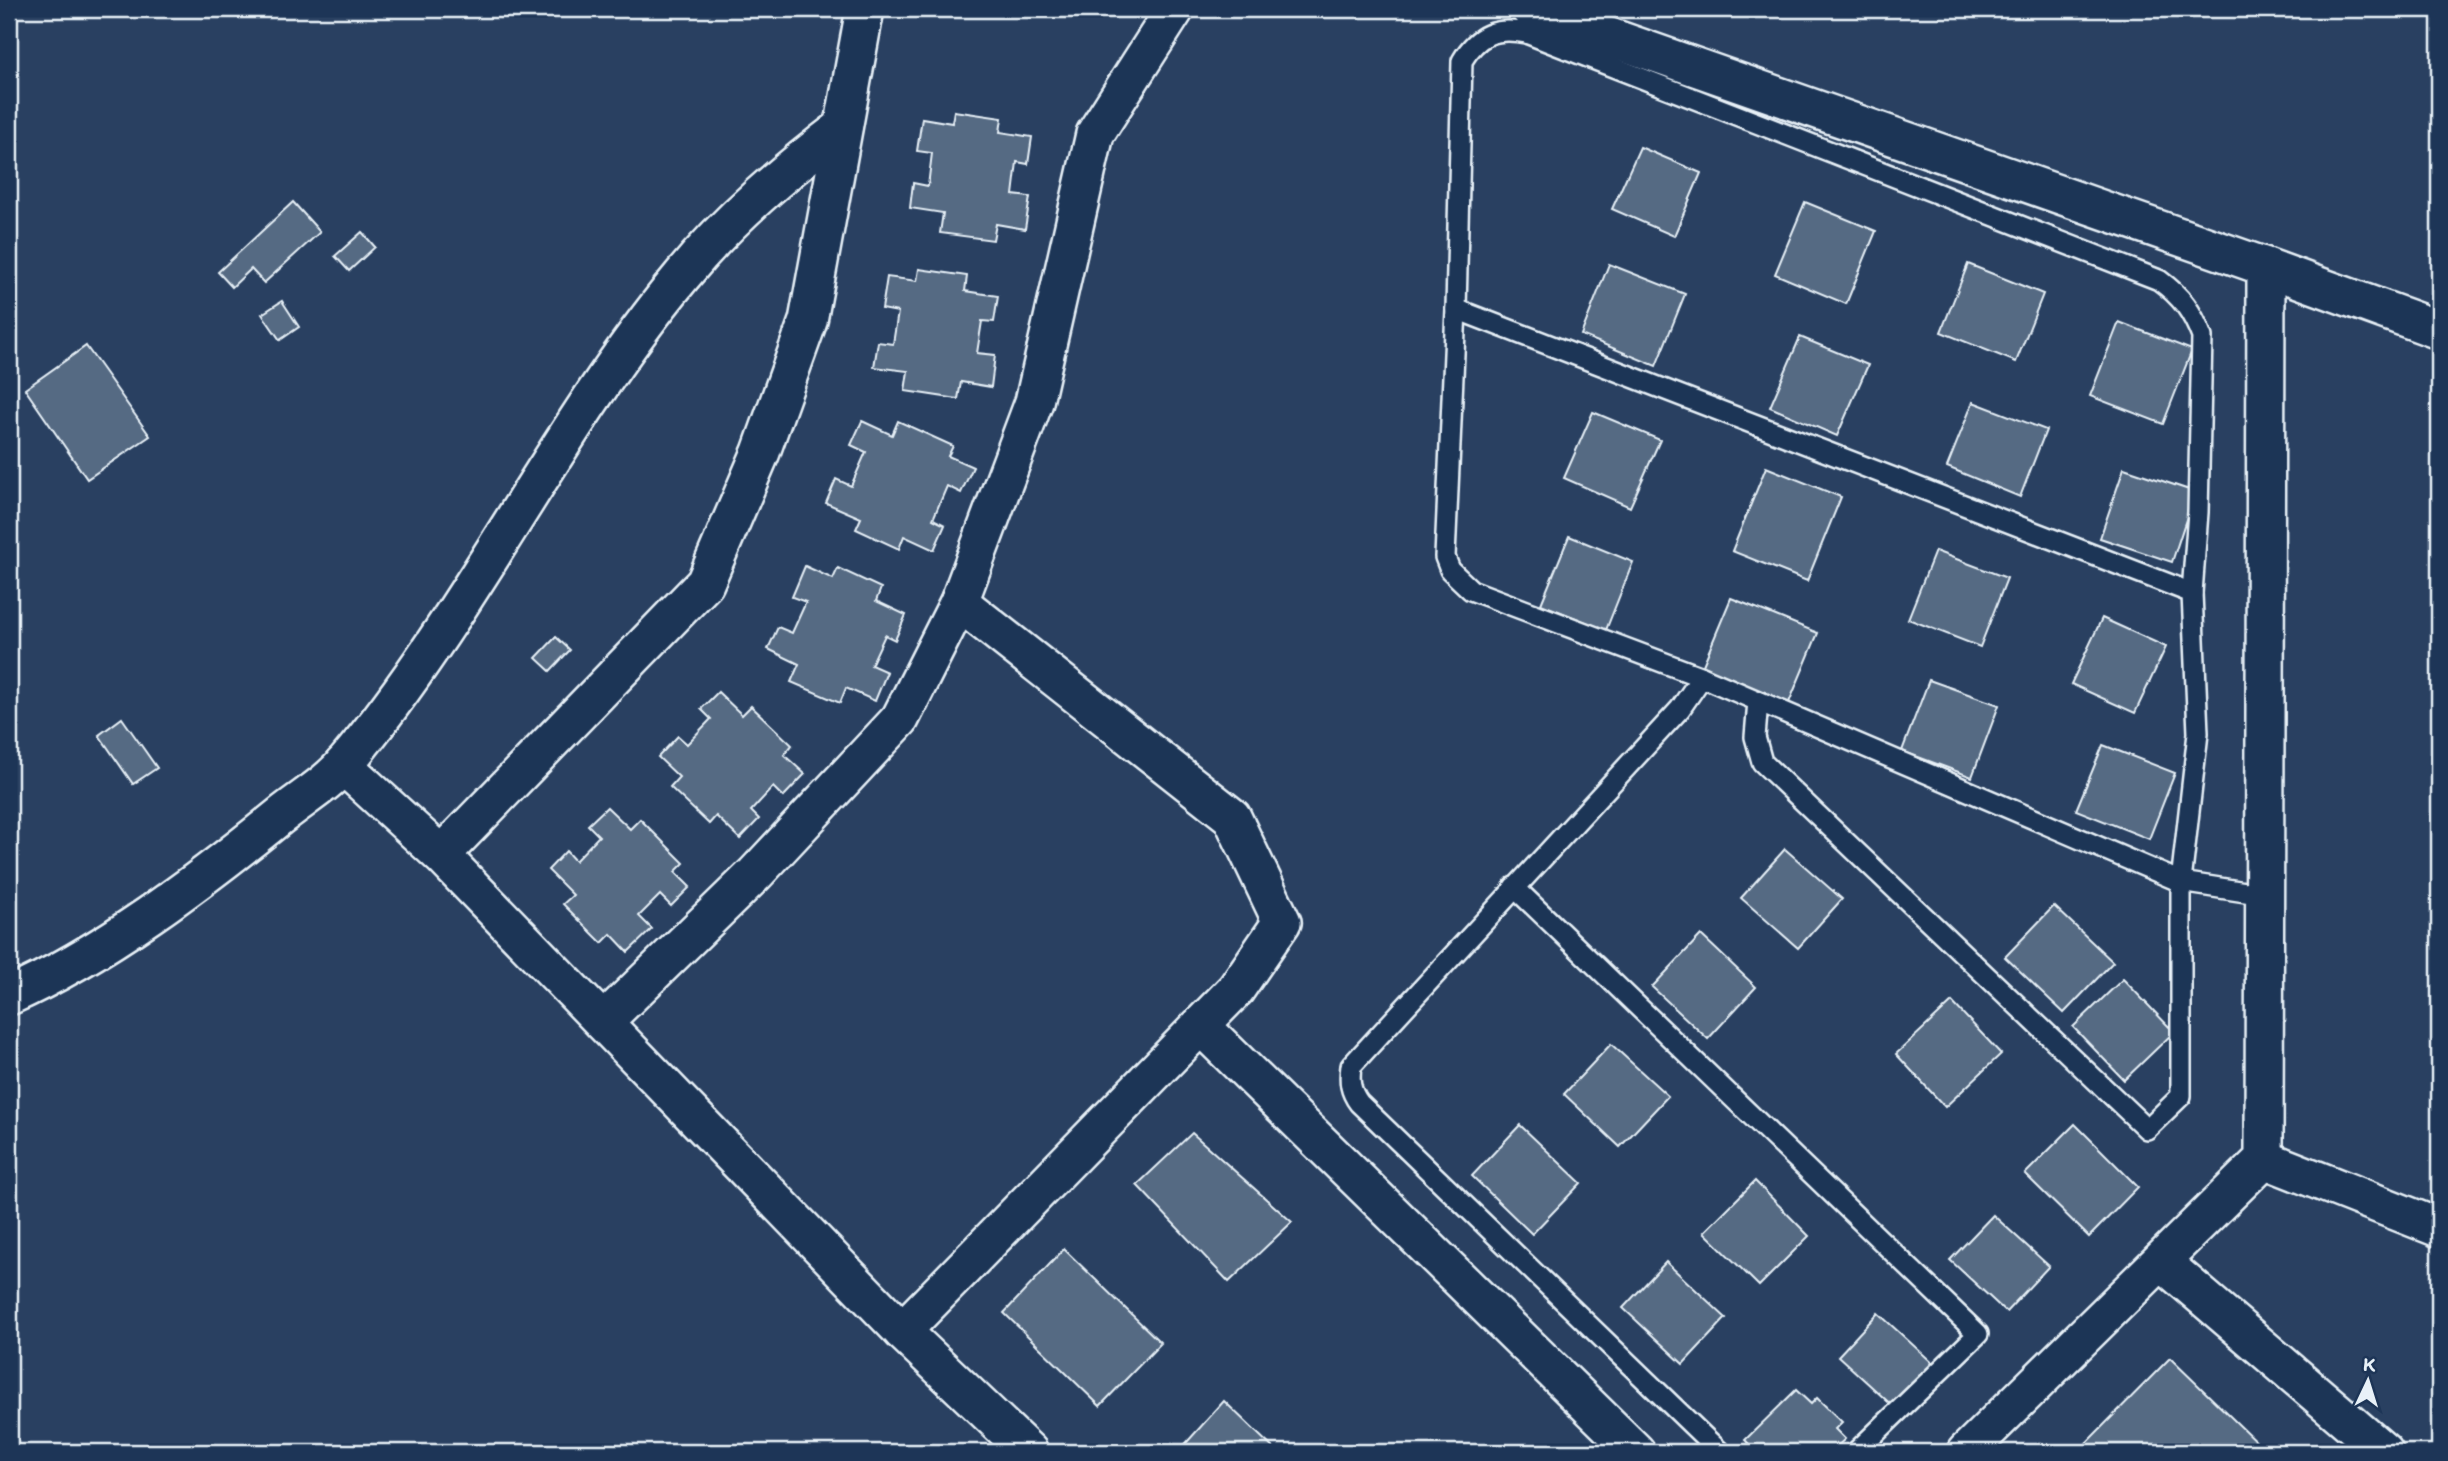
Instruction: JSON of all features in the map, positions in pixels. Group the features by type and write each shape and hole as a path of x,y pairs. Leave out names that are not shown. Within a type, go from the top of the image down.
{"street":[{"path":"442,855 705,583 761,452 808,321 865,9"},
{"path":"603,1022 755,874 900,719 959,602 1034,402 1095,134 1175,9"},
{"path":"1531,9 2439,330"},
{"path":"9,996 47,979 205,876 343,765 408,682 617,361 682,275 774,180 843,127"},
{"path":"1966,1452 2264,1159 2266,267"},
{"path":"902,1331 1236,989 1282,922 1232,817 959,602"},
{"path":"343,765 442,855 902,1331 1029,1452"},
{"path":"1200,1026 1636,1452"},
{"path":"2264,1159 2439,1228"},
{"path":"2161,1261 2384,1452"}],"lane":[{"path":"1758,701 1755,737 1762,762 2147,1129 2181,1096 2181,882 2198,733 2192,593 2198,512 2202,337 2193,314 2181,297 2159,280 1526,33 1505,29 1488,33 1471,45 1462,61 1456,309 1445,557 1450,570 1471,590 1702,677 2181,882 2265,895"},
{"path":"1456,309 2192,593"},
{"path":"1702,677 1681,709 1351,1066 1352,1093 1369,1113 1720,1452"},
{"path":"1514,887 1978,1334 1856,1452"}],"building":[{"path":"954,111 1002,118 1000,132 1032,137 1028,164 1017,162 1013,195 1030,197 1025,229 996,224 993,240 940,233 943,213 910,208 913,183 928,186 932,153 917,151 922,118 952,123"},
{"path":"1640,147 1701,173 1674,236 1612,209"},
{"path":"293,202 320,232 264,283 251,269 232,287 218,272"},
{"path":"1805,202 1876,231 1846,304 1775,274"},
{"path":"362,232 375,247 349,271 335,256"},
{"path":"1609,264 1685,294 1656,366 1581,335"},
{"path":"1968,264 2043,294 2016,362 1941,332"},
{"path":"919,269 967,276 965,291 998,296 994,322 982,321 977,353 995,355 991,387 961,382 958,399 905,391 908,371 874,367 878,342 893,344 898,312 882,309 887,277 917,281"},
{"path":"282,301 299,327 280,340 262,314"},
{"path":"2119,322 2192,350 2163,424 2090,396"},
{"path":"1800,337 1868,365 1837,436 1770,407"},
{"path":"86,346 150,436 87,479 25,389"},
{"path":"1973,402 2046,430 2020,497 1947,467"},
{"path":"1593,412 1660,440 1630,507 1564,478"},
{"path":"862,421 892,435 898,421 953,446 948,456 973,467 961,493 947,486 933,519 945,525 934,550 904,536 899,549 856,529 861,518 826,503 836,479 851,486 866,452 851,445"},
{"path":"1766,467 1841,497 1807,581 1732,551"},
{"path":"2124,468 2195,492 2172,562 2100,538"},
{"path":"1569,536 1633,562 1606,630 1541,604"},
{"path":"1935,551 2007,578 1980,647 1908,619"},
{"path":"805,566 833,579 838,568 881,588 876,601 906,615 895,640 885,635 871,665 887,672 875,701 846,688 840,703 791,682 799,664 768,649 778,627 792,633 806,602 792,597"},
{"path":"1731,598 1818,633 1788,705 1701,670"},
{"path":"2102,618 2166,647 2135,713 2071,684"},
{"path":"556,637 570,650 550,671 536,658"},
{"path":"1929,680 1999,705 1972,777 1902,751"},
{"path":"718,692 742,715 751,706 792,745 784,755 805,774 783,797 773,787 751,811 759,819 740,839 716,816 709,824 670,787 679,777 658,757 678,736 687,744 711,719 701,709"},
{"path":"122,718 157,768 133,784 99,735"},
{"path":"2103,745 2175,773 2149,839 2076,810"},
{"path":"607,807 630,829 640,819 684,863 675,872 690,887 671,906 660,895 639,916 652,929 628,952 611,934 602,943 563,904 573,895 548,870 566,851 575,861 599,836 588,825"},
{"path":"1785,849 1842,899 1798,948 1741,898"},
{"path":"2054,906 2113,962 2064,1013 2005,957"},
{"path":"1701,935 1756,987 1708,1039 1652,987"},
{"path":"2123,979 2174,1032 2124,1080 2073,1027"},
{"path":"1952,1002 2001,1054 1945,1107 1896,1054"},
{"path":"1611,1044 1668,1096 1620,1147 1564,1094"},
{"path":"2075,1124 2138,1187 2089,1237 2025,1174"},
{"path":"1520,1125 1581,1183 1532,1234 1472,1176"},
{"path":"1192,1133 1292,1222 1229,1282 1137,1185"},
{"path":"1755,1181 1809,1236 1759,1286 1704,1232"},
{"path":"1993,1215 2049,1266 2006,1312 1950,1260"},
{"path":"1064,1249 1161,1343 1100,1406 1004,1313"},
{"path":"1666,1262 1726,1318 1683,1364 1623,1308"},
{"path":"1878,1313 1936,1366 1896,1409 1838,1356"},
{"path":"2170,1358 2267,1452 2094,1452 2086,1443"},
{"path":"1796,1390 1811,1404 1817,1398 1842,1422 1835,1429 1845,1439 1831,1452 1757,1452 1745,1440"},
{"path":"1224,1401 1277,1452 1178,1452"}]}
